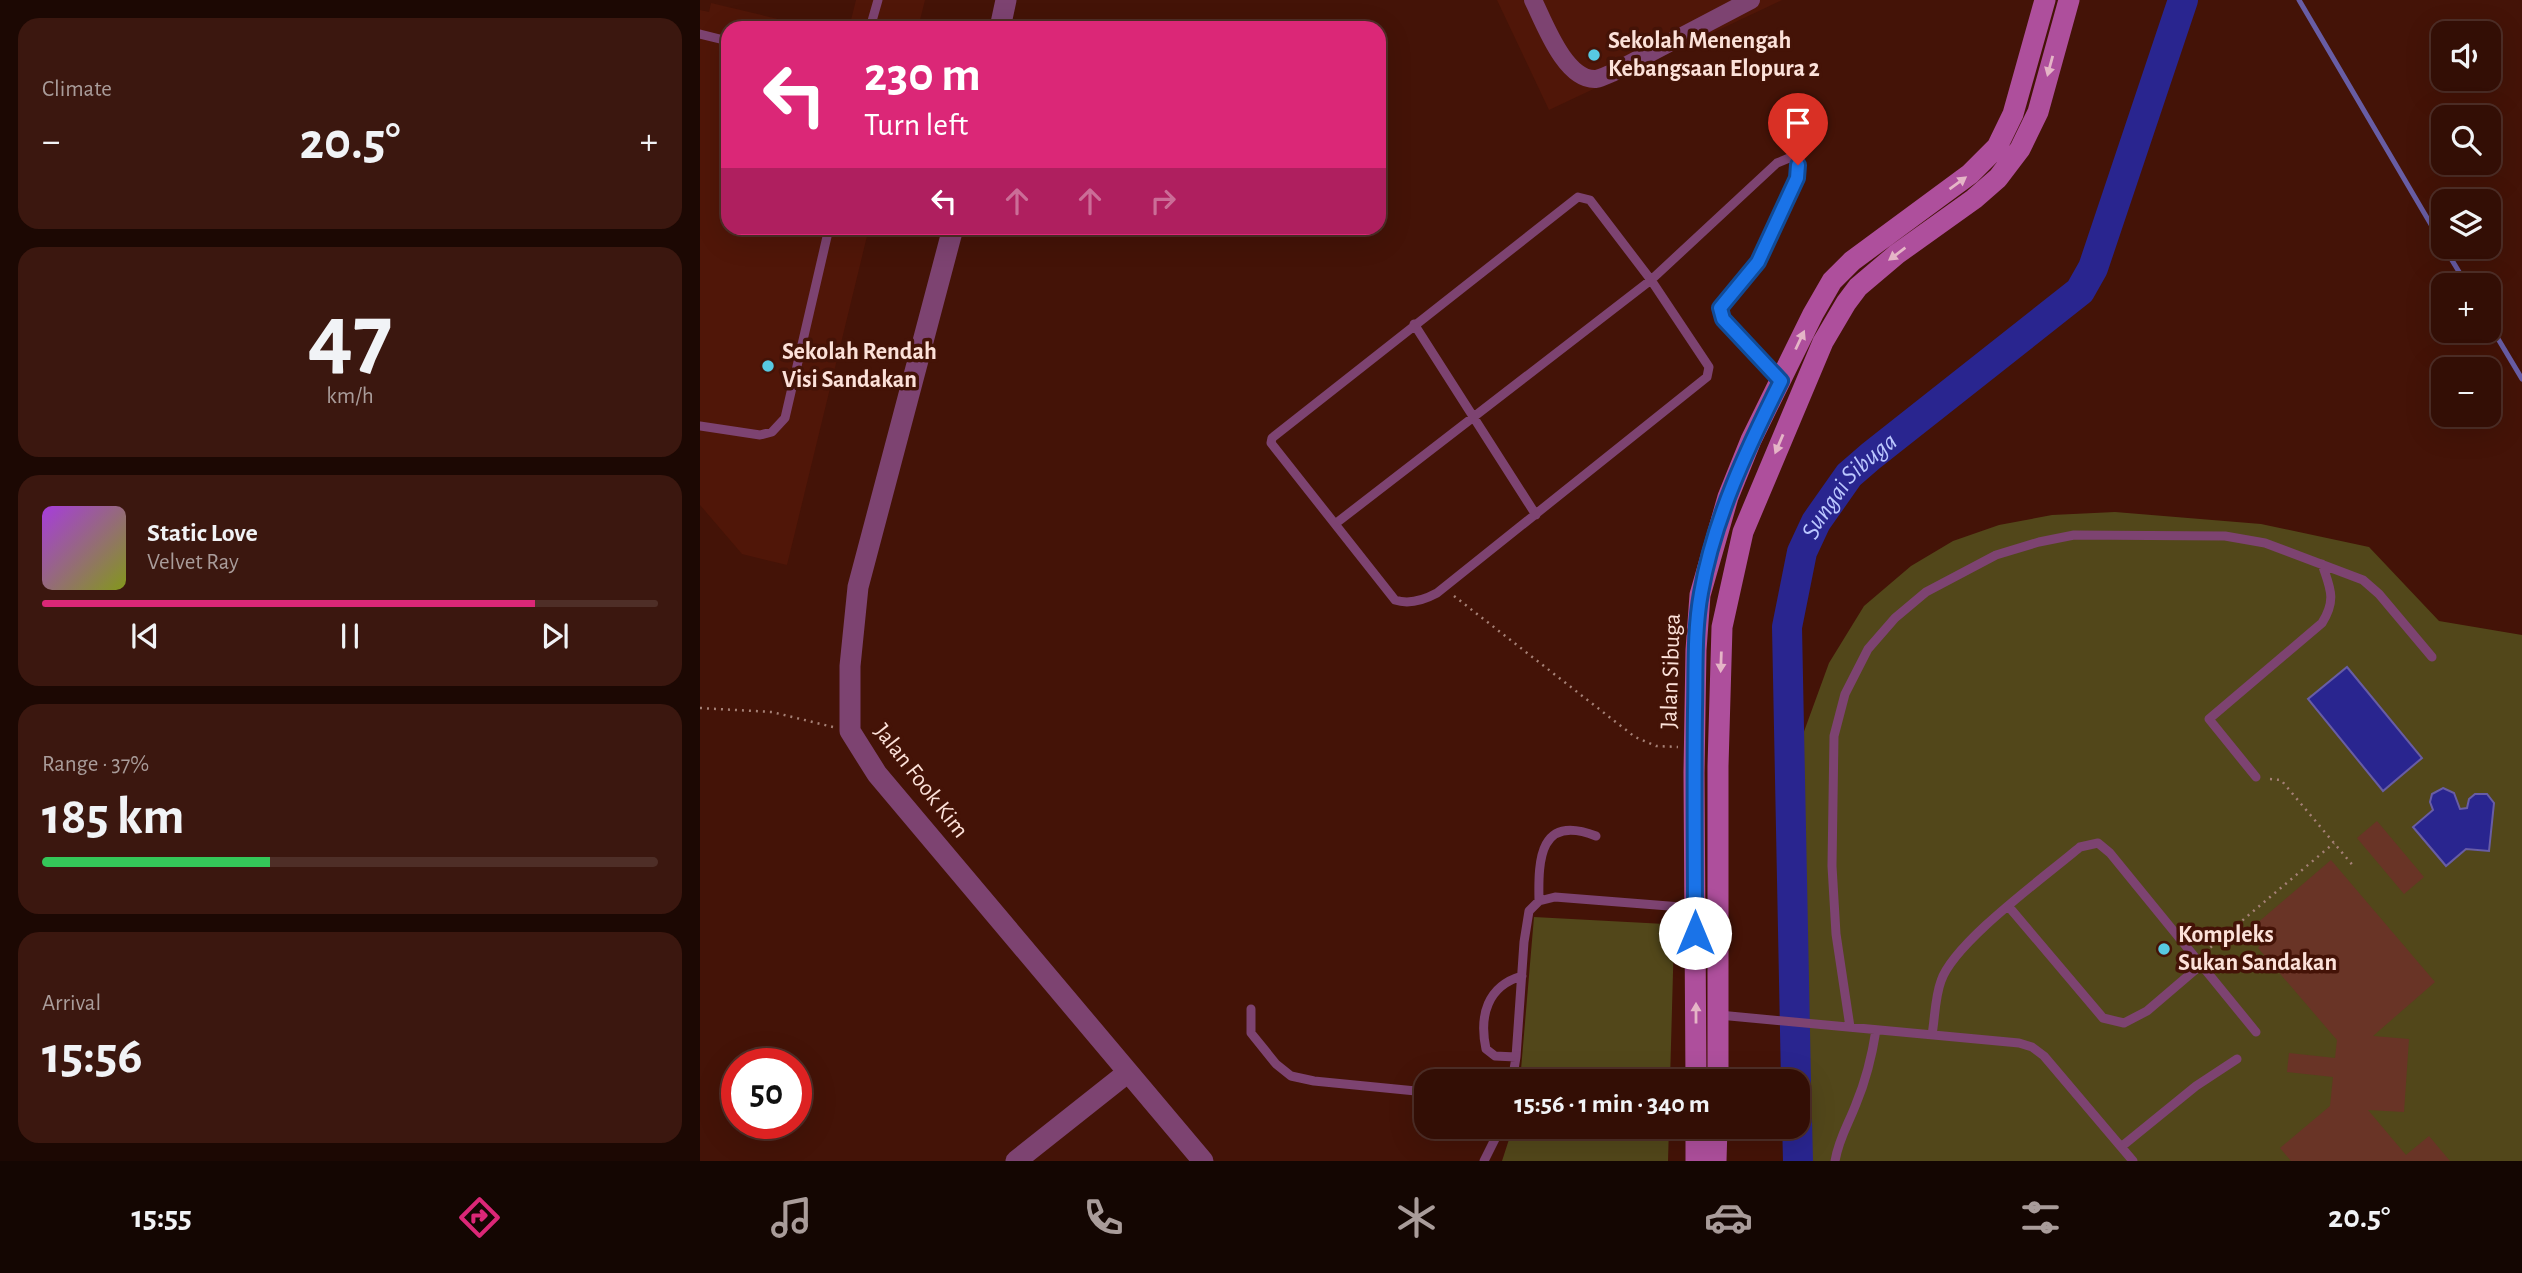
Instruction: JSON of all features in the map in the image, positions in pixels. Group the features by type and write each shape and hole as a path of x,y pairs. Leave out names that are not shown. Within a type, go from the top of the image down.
{"main road":[{"name":"Jalan Sibuga","path":"1696,1069 1696,650 1700,595 1728,496 1751,440 1822,296 1840,272 1970,174 1997,147 2013,114 2045,0"},
{"name":"Jalan Sibuga","path":"1718,1069 1718,766 1722,627 1743,533 1823,342 1846,303 1858,287 1896,254 1975,199 1998,178 2020,149 2038,112 2069,0"},
{"path":"1696,1139 1696,1161"},
{"path":"1716,1161 1717,1139"}],"street":[{"path":"1002,21 1006,0"},
{"path":"1533,0 1564,60 1583,76 1596,79 1751,0"},
{"name":"Jalan Fook Kim","path":"951,235 858,587 850,666 850,731 877,774 1203,1161"},
{"path":"1016,1161 1127,1073"}],"lane":[{"path":"872,21 878,0"},
{"path":"700,34 721,39"},
{"path":"1335,524 1651,280 1783,159 1794,160 1798,165 1797,178 1758,262 1720,308 1723,319 1781,381"},
{"path":"1578,197 1590,200 1651,280 1710,372 1536,515 1443,587 1426,598 1403,603 1395,600 1271,443 1272,438 1414,324 1578,197"},
{"path":"700,426 760,435 772,432 785,418 826,235"},
{"path":"1414,324 1536,515"},
{"path":"1850,1027 1836,934 1832,866 1834,736 1845,694 1868,649 1895,618 1926,592 1996,555 2074,535 2225,536 2265,543 2363,580 2379,594 2432,657"},
{"path":"2256,777 2208,719 2322,622 2330,610 2332,594 2322,564"},
{"path":"1539,901 1538,864 1549,837 1561,830 1583,830 1596,836"},
{"path":"1932,1035 1940,982 1950,963 1982,929 2080,847 2098,843 2200,961 2256,1032"},
{"path":"1515,1069 1529,911 1539,901 1555,897 1695,908"},
{"path":"2009,907 2103,1018 2124,1023 2147,1011 2200,961"},
{"path":"1517,1058 1495,1056 1486,1049 1483,1034 1488,1004 1495,991 1507,981 1522,976"},
{"path":"1251,1009 1251,1033 1276,1064 1291,1076 1314,1081 1414,1091"},
{"path":"1718,1015 2019,1042 2044,1056 2133,1161"},
{"path":"1835,1161 1838,1141 1856,1106 1871,1063 1876,1030"},
{"path":"2121,1147 2196,1086 2237,1059"},
{"path":"1483,1161 1495,1139"}],"path":[{"path":"1443,587 1635,737 1656,746 1695,747"},
{"path":"700,708 772,712 850,731"},
{"path":"2281,780 2355,868"},
{"path":"2200,961 2334,843"}],"shaded area":[{"path":"856,0 925,0 920,21 851,21"},
{"name":"Sekolah Menengah Kebangsaan Elopura 2","path":"1497,0 1782,0 1549,110"},
{"name":"Sekolah Rendah Visi Sandakan","path":"711,3 787,21 721,21 721,235 867,235 787,565 742,554 700,505 700,10 709,12"},
{"name":"Kompleks Sukan Sandakan","path":"2115,512 2261,524 2369,547 2439,621 2522,635 2522,1161 1810,1161 1802,737 1829,663 1864,606 1911,566 1953,541 1999,525 2052,515"},
{"path":"2347,667 2422,758 2383,791 2308,699"},
{"path":"2443,788 2454,793 2460,809 2467,808 2469,799 2475,794 2487,794 2494,803 2489,851 2466,849 2446,866 2413,827 2433,810 2430,802 2432,794"},
{"path":"1534,917 1665,924 1666,935 1674,936 1670,1069 1521,1069"},
{"path":"1509,1139 1669,1139 1668,1161 1502,1161"}],"building":[{"path":"2377,821 2424,877 2404,894 2357,838"},
{"path":"2331,860 2435,982 2373,1036 2409,1039 2404,1112 2368,1110 2406,1155 2429,1136 2450,1161 2291,1161 2280,1148 2330,1106 2333,1077 2287,1072 2289,1053 2335,1058 2337,1040 2258,948 2260,945 2248,931"}],"waterway":[{"name":"Sungai Sibuga","path":"1796,1069 1787,627 1802,552 1816,522 1849,475 2080,291 2093,268 2183,0"},
{"path":"2299,0 2431,225"},
{"path":"2451,259 2460,273"},
{"path":"2501,343 2522,379"},
{"name":"Sungai Sibuga","path":"1797,1139 1798,1161"}],"place":[{"name":"Sekolah Menengah Kebangsaan Elopura 2","path":"1594,55"},
{"name":"Sekolah Rendah Visi Sandakan","path":"768,366"},
{"name":"Kompleks Sukan Sandakan","path":"2164,949"}],"route":[{"path":"1695,933 1694,773 1696,650 1700,595 1728,496 1751,440 1781,381 1723,319 1720,308 1758,262 1797,178 1798,165"}]}
